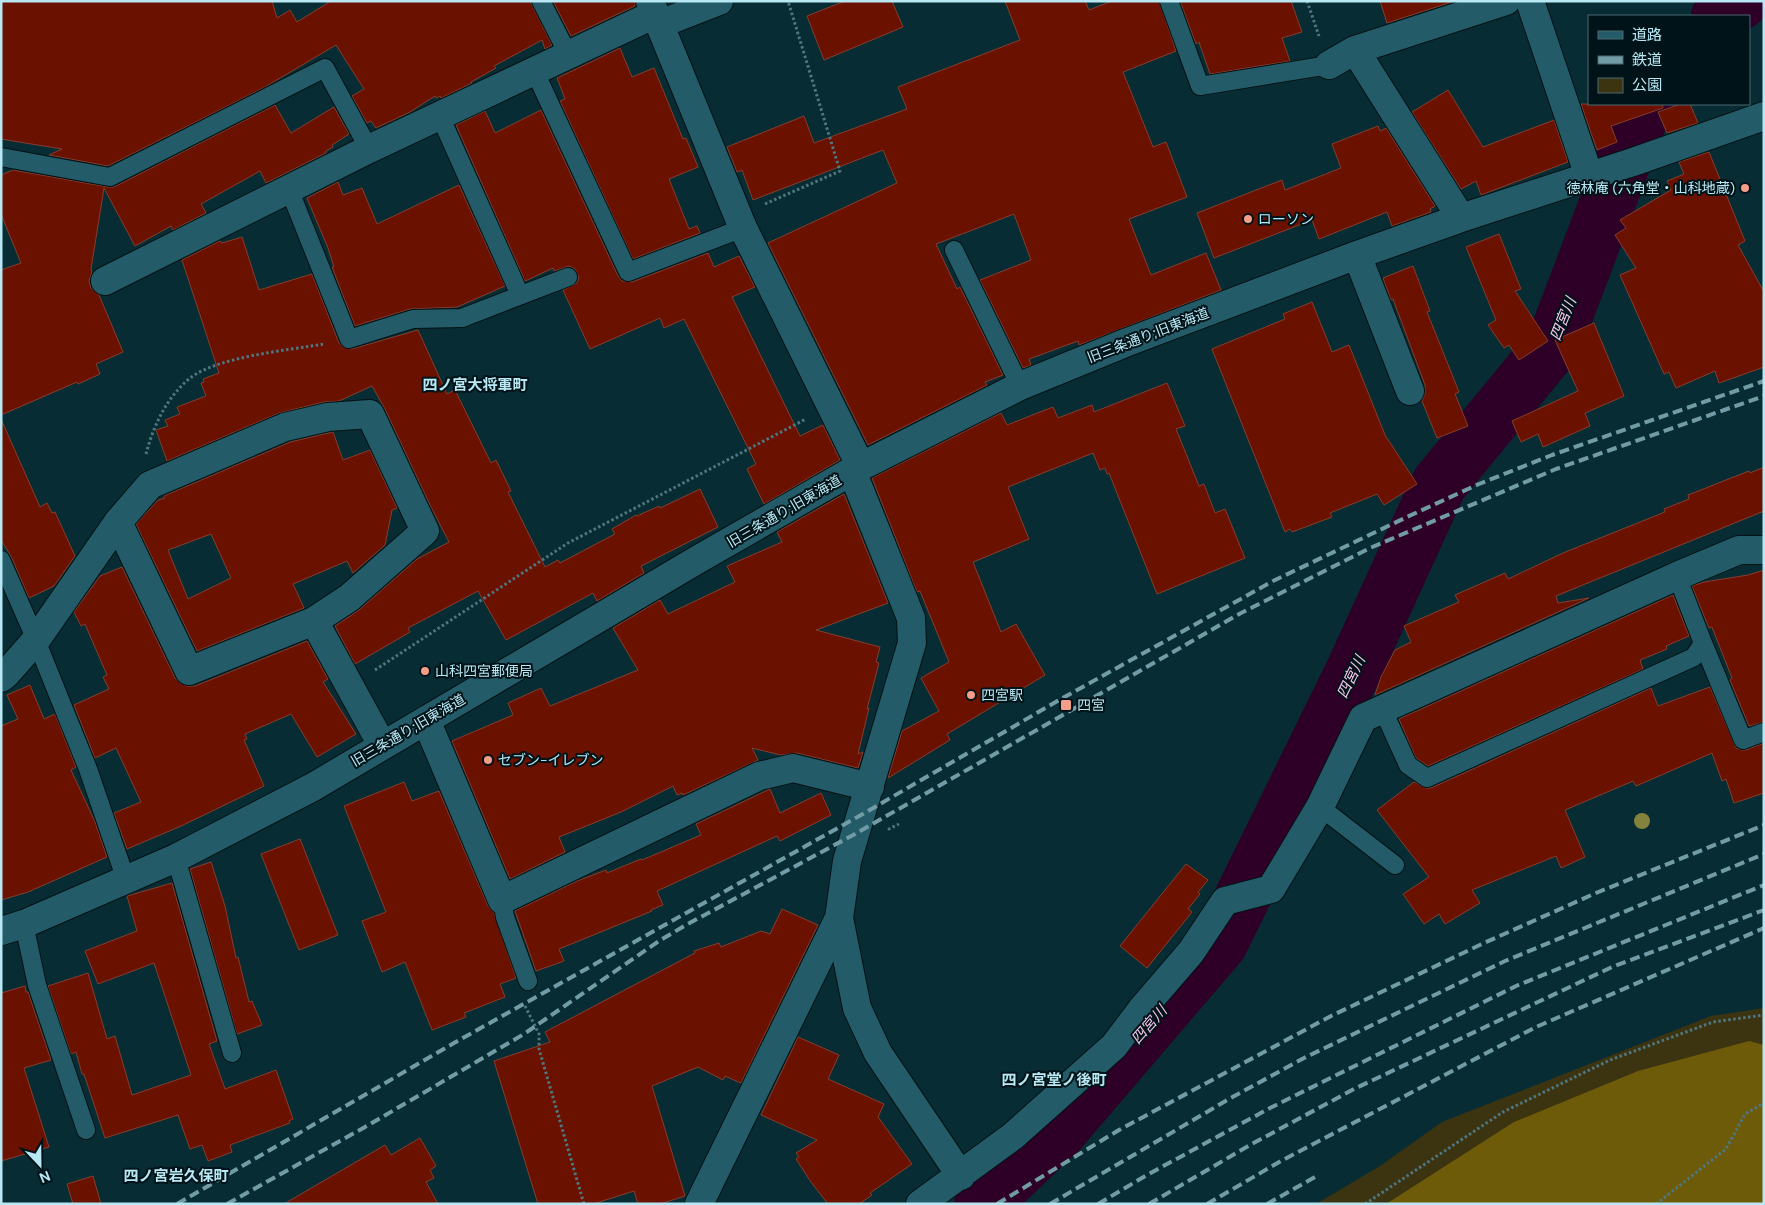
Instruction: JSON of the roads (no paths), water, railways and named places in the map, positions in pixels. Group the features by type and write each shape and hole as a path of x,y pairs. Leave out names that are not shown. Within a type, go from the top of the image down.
{"street":[{"path":"105,281 370,149 569,56 655,13 719,1"},
{"path":"1328,65 1355,50 1506,1"},
{"path":"1530,1 1597,174"},
{"path":"655,13 741,222 831,406 857,469 911,618 912,643 847,861 839,918 699,1204"},
{"path":"1355,50 1461,218"},
{"name":"旧三条通り;旧東海道","path":"13,928 176,858 312,787 697,560 857,469 1020,386 1125,343 1357,255 1764,116"},
{"path":"1357,255 1410,391"},
{"path":"1,678 36,640 118,522 150,485 285,427 328,417 370,414 425,531 349,598 314,621 189,671 118,522"},
{"path":"920,1204 961,1176 1013,1136 1114,1046 1142,1009 1191,952 1225,901 1271,889 1320,807 1363,718 1677,576 1740,550 1764,550"},
{"path":"314,621 382,746"},
{"path":"426,720 502,900 759,776 793,768 870,787"},
{"path":"839,918 857,1008 878,1053 961,1176"}],"lane":[{"path":"541,1 569,56"},
{"path":"1169,1 1200,86 1328,65"},
{"path":"1,157 110,176 324,68 370,149"},
{"path":"535,72 628,272 741,222"},
{"path":"440,116 520,294"},
{"path":"289,189 349,339 413,319 462,318 568,277"},
{"path":"954,250 1020,386"},
{"path":"1,560 36,640 88,769 126,880"},
{"path":"1677,576 1743,740 1764,732"},
{"path":"1383,710 1408,765 1427,778 1694,657 1703,642"},
{"path":"1320,807 1395,865"},
{"path":"176,858 232,1052"},
{"path":"502,900 505,917 528,981"},
{"path":"13,928 37,985 86,1130"}],"waterway":[{"name":"四宮川","path":"1720,15 1741,1"},
{"name":"四宮川","path":"982,1204 1059,1131 1220,943 1354,670 1439,484 1554,344 1645,105"}],"railway":[{"path":"177,1204 454,1043 1273,581 1479,484 1552,455 1764,381"},
{"path":"227,1204 365,1127 524,1034 659,941 686,925 855,834 1241,613 1370,548 1556,469 1764,396"},
{"path":"997,1204 1119,1130 1331,1016 1484,943 1596,893 1764,825"},
{"path":"1050,1204 1229,1099 1304,1058 1505,961 1764,854"},
{"path":"1098,1204 1270,1108 1516,986 1764,885"},
{"path":"1149,1204 1250,1145 1354,1089 1612,967 1764,910"},
{"path":"1207,1204 1281,1161 1536,1027 1764,928"},
{"path":"1267,1204 1315,1177"}],"place":[{"name":"徳林庵 (六角堂・山科地蔵)","path":"1745,188"},
{"name":"ローソン","path":"1248,219"},
{"name":"山科四宮郵便局","path":"425,671"},
{"name":"四宮駅","path":"971,695"},
{"name":"四宮","path":"1066,705"},
{"name":"セブン-イレブン","path":"488,760"}],"district":[{"name":"四ノ宮大将軍町","path":"475,385"},
{"name":"四ノ宮堂ノ後町","path":"1054,1080"},
{"name":"四ノ宮岩久保町","path":"176,1176"}]}
